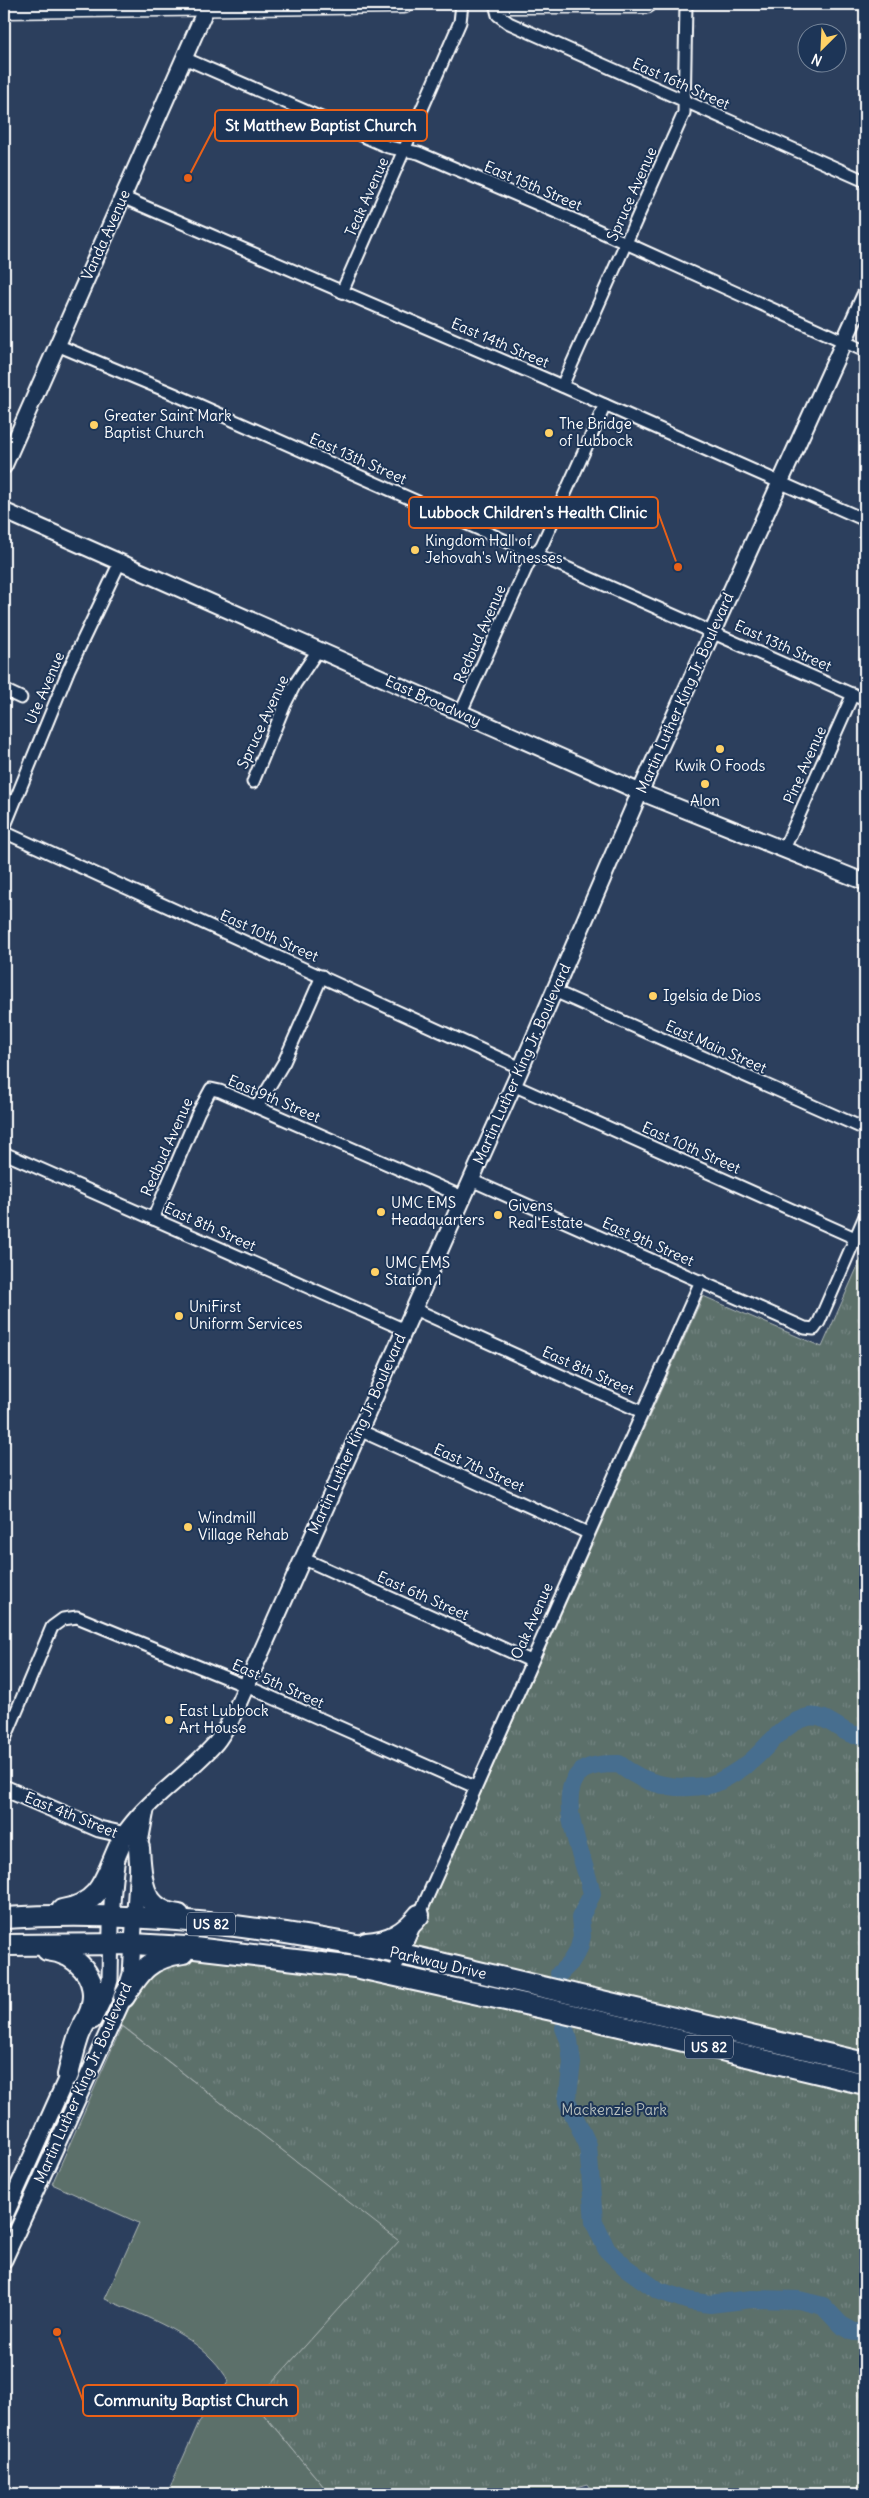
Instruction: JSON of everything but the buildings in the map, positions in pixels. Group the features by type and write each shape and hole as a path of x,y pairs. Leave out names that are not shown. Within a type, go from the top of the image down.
{"highway":[{"path":"11,1917 73,1909 87,1903 102,1886 130,1842"},
{"path":"130,1842 144,1892 153,1904 174,1914 212,1918 260,1929"},
{"path":"348,1943 382,1942 396,1936 409,1927 419,1915"},
{"name":"Parkway Drive","path":"11,1917 135,1917 260,1929 348,1943 865,2063"},
{"name":"Parkway Drive","path":"5,1945 133,1944 304,1960 393,1974 865,2084"},
{"path":"5,1945 66,1954 84,1968 89,1977 92,1988 90,2009 78,2038 68,2075"},
{"path":"124,1997 147,1966 160,1958 185,1953 231,1952"}],"main road":[{"path":"4,9 404,4"},
{"path":"507,4 647,4"},
{"name":"Vanda Avenue","path":"4,466 207,6"},
{"name":"Martin Luther King Jr. Boulevard","path":"4,2218 106,1994 110,1980 116,1860 130,1842 146,1810 215,1744 231,1720 412,1308 521,1068 640,792 865,295"},
{"name":"East Broadway","path":"4,511 640,792 865,882"},
{"name":"East 4th Street","path":"4,1788 130,1842"},
{"name":"Martin Luther King Jr. Boulevard","path":"4,2260 124,1997 131,1974 135,1917 130,1842"}],"street":[{"name":"Teak Avenue","path":"342,292 460,22 462,4"},
{"name":"East 16th Street","path":"495,4 498,16 509,23 865,181"},
{"name":"Spruce Avenue","path":"562,386 684,113 686,102 686,4"},
{"name":"East 15th Street","path":"184,58 388,147 419,153 626,243 865,351"},
{"name":"East 14th Street","path":"122,197 562,386 865,520"},
{"name":"East 13th Street","path":"57,345 183,397 865,700"},
{"name":"Redbud Avenue","path":"460,714 528,564 542,545 605,405"},
{"name":"Ute Avenue","path":"4,828 79,647 120,562"},
{"name":"Spruce Avenue","path":"252,782 292,691 318,650"},
{"path":"4,690 21,698"},
{"name":"Pine Avenue","path":"784,849 853,694"},
{"name":"East 10th Street","path":"4,832 521,1068"},
{"path":"257,1107 284,1062 322,976"},
{"name":"East Main Street","path":"554,991 865,1129"},
{"name":"East 10th Street","path":"513,1085 856,1238"},
{"name":"Redbud Avenue","path":"152,1218 211,1089"},
{"name":"East 9th Street","path":"211,1089 257,1107 463,1197"},
{"name":"East 8th Street","path":"4,1153 403,1329"},
{"name":"East 9th Street","path":"471,1180 805,1328 814,1329 856,1238"},
{"path":"856,1238 865,1216"},
{"name":"Oak Avenue","path":"393,1974 701,1281"},
{"name":"East 8th Street","path":"412,1308 642,1412"},
{"name":"East 7th Street","path":"359,1430 588,1533"},
{"name":"East 6th Street","path":"302,1558 532,1661"},
{"name":"East 5th Street","path":"4,1741 51,1629 66,1618 86,1619 246,1686 475,1787"}],"green space":[{"name":"Mackenzie Park","path":"865,1250 865,2494 595,2494 588,2484 552,2494 330,2494 254,2403 399,2241 120,2024 135,1990 164,1960 205,1959 396,1983 703,1296 822,1347"},
{"path":"122,2026 400,2241 254,2403 330,2494 167,2494 199,2422 229,2381 213,2360 189,2340 148,2317 105,2299 139,2223 52,2184"}],"waterway":[{"path":"559,1974 570,1963 579,1948 582,1936 580,1918 592,1894 570,1813 570,1796 573,1782 582,1771 605,1764 619,1764 639,1777 661,1785 697,1787 714,1784 735,1773 749,1763 783,1730 791,1724 808,1717 814,1716 826,1720 854,1735 865,1735"},
{"path":"564,2028 569,2040 572,2063 567,2101 588,2145 594,2222 607,2250 625,2267 657,2290 689,2301 710,2304 752,2299 799,2300 823,2306 841,2325 854,2332 865,2332"}],"place":[{"name":"St Matthew Baptist Church","path":"188,178"},
{"name":"Greater Saint Mark Baptist Church","path":"94,425"},
{"name":"The Bridge of Lubbock","path":"549,433"},
{"name":"Kingdom Hall of Jehovah's Witnesses","path":"415,550"},
{"name":"Lubbock Children's Health Clinic","path":"678,567"},
{"name":"Kwik O Foods","path":"720,749"},
{"name":"Alon","path":"705,784"},
{"name":"Igelsia de Dios","path":"653,996"},
{"name":"UMC EMS Headquarters","path":"381,1212"},
{"name":"Givens Real Estate","path":"498,1215"},
{"name":"UMC EMS Station 1","path":"375,1272"},
{"name":"UniFirst Uniform Services","path":"179,1316"},
{"name":"Windmill Village Rehab","path":"188,1527"},
{"name":"East Lubbock Art House","path":"169,1720"},
{"name":"Community Baptist Church","path":"57,2332"}]}
